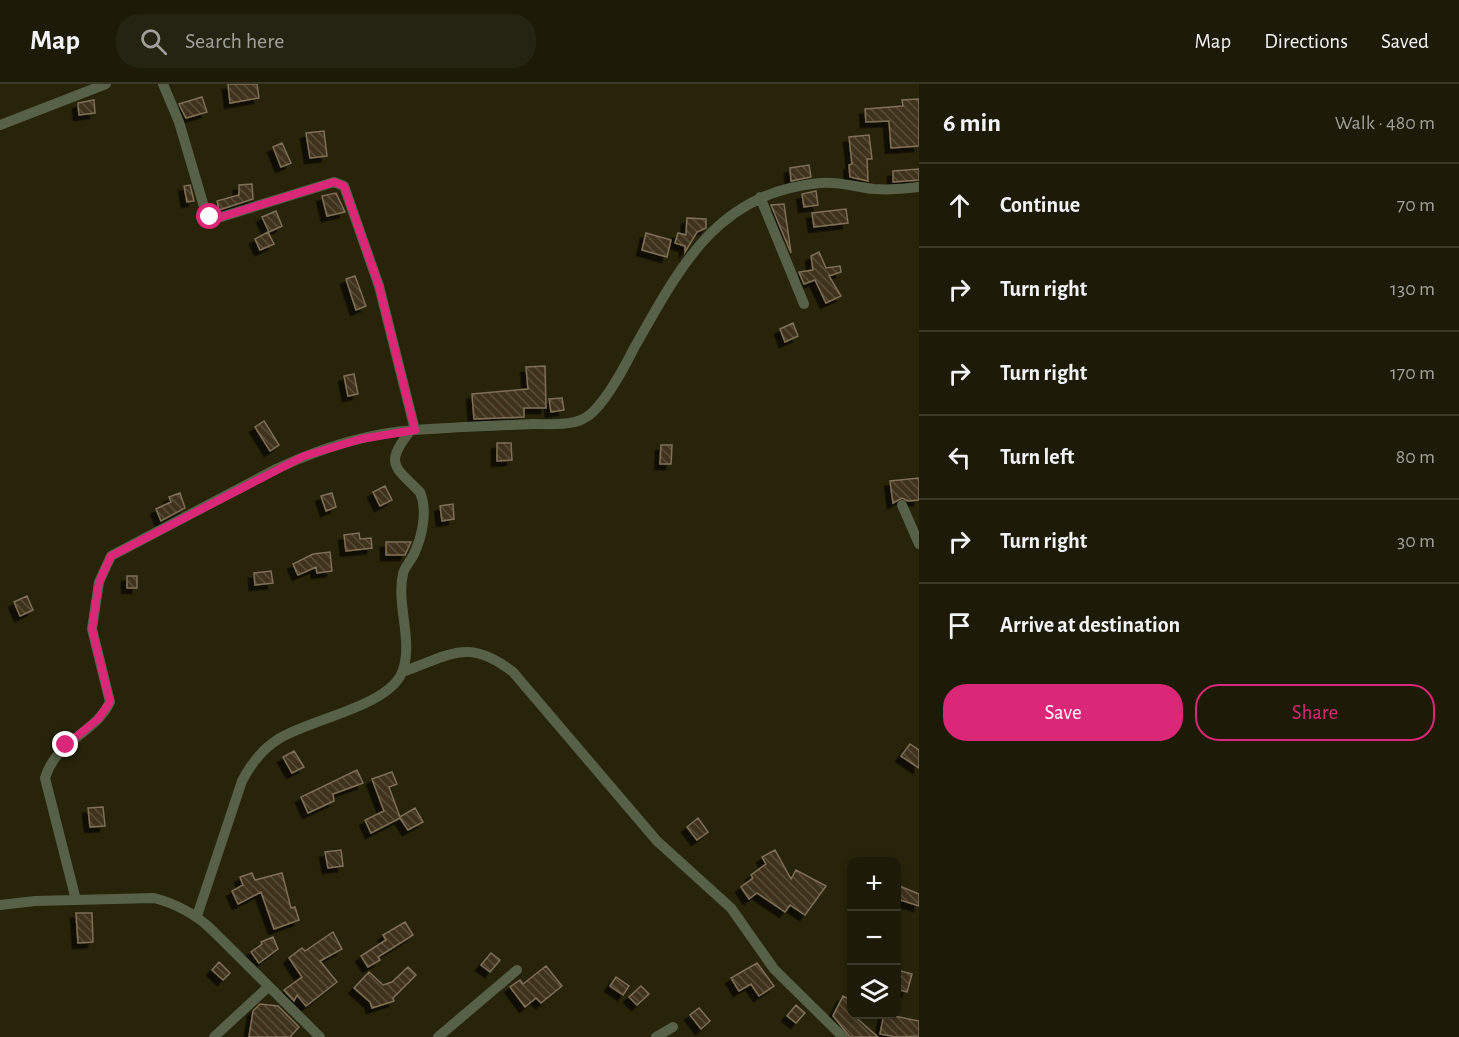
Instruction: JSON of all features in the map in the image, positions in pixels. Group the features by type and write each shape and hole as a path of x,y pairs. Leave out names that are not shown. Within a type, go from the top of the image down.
{"street":[{"path":"0,125 106,84"},
{"path":"163,84 179,122 205,210 210,217 221,217 334,182 344,186 379,286 413,430"},
{"path":"76,900 45,778 51,761 98,719 110,702 97,654 92,622 99,582 111,556 304,456 361,439 413,430 566,423 584,419 596,408 629,358 666,293 695,250 739,208 760,196 820,182 884,190 919,188"},
{"path":"760,196 804,304"},
{"path":"402,672 406,647 403,574 418,543 424,516 420,492 399,474 395,461 403,441 413,430"},
{"path":"902,505 919,544"},
{"path":"197,916 242,781 252,763 277,740 293,731 361,705 386,691 402,672 455,653 475,651 493,656 513,672 657,840 731,908 774,969 843,1037"},
{"path":"0,905 154,898 183,908 197,916 320,1037"},
{"path":"438,1037 517,970"},
{"path":"214,1037 268,987"},
{"path":"656,1037 673,1027"}],"building":[{"path":"228,84 257,84 259,98 230,103"},
{"path":"202,97 207,112 186,118 179,104"},
{"path":"919,99 919,146 891,148 889,121 866,122 865,109 903,106 902,100"},
{"path":"94,100 95,113 79,115 78,103"},
{"path":"324,131 327,156 310,158 306,133"},
{"path":"869,135 872,159 867,159 868,181 850,177 849,165 852,164 849,137"},
{"path":"282,143 291,163 281,167 273,147"},
{"path":"809,165 811,177 791,181 790,168"},
{"path":"919,169 919,180 893,182 893,171"},
{"path":"252,184 253,199 219,210 217,201 239,195 239,185"},
{"path":"190,185 194,201 187,202 184,186"},
{"path":"816,191 818,205 804,207 802,194"},
{"path":"336,193 345,212 327,216 322,196"},
{"path":"784,204 791,253 771,205"},
{"path":"846,209 848,223 814,227 812,213"},
{"path":"276,211 282,226 269,232 262,217"},
{"path":"687,218 706,219 706,228 697,232 685,252 685,246 675,243 678,233 686,235"},
{"path":"268,232 274,244 260,250 255,239"},
{"path":"646,233 671,240 667,257 642,250"},
{"path":"819,252 826,268 840,266 841,272 829,276 841,296 826,303 815,280 804,284 799,272 813,270 811,256"},
{"path":"355,276 366,306 356,310 346,279"},
{"path":"793,323 798,336 785,342 780,329"},
{"path":"545,366 546,408 524,408 524,417 474,419 472,394 528,389 526,367"},
{"path":"354,374 358,394 348,396 344,376"},
{"path":"562,398 564,410 551,412 549,399"},
{"path":"264,421 279,445 270,451 255,427"},
{"path":"497,443 511,443 512,460 497,461"},
{"path":"661,445 672,445 671,464 660,464"},
{"path":"919,478 919,500 908,501 902,498 893,503 890,481"},
{"path":"385,486 392,500 380,506 373,492"},
{"path":"180,493 185,508 161,521 156,509 171,502 169,497"},
{"path":"332,493 336,507 326,511 321,496"},
{"path":"453,504 454,519 442,521 440,506"},
{"path":"359,533 360,539 371,538 372,548 346,551 344,535"},
{"path":"386,542 411,542 405,555 386,555"},
{"path":"330,552 332,571 317,573 316,567 298,575 293,564 313,554"},
{"path":"271,571 273,583 255,585 254,573"},
{"path":"127,576 137,576 137,588 127,588"},
{"path":"27,596 33,610 20,616 14,602"},
{"path":"910,744 919,750 919,768 901,756"},
{"path":"294,751 304,767 292,773 283,757"},
{"path":"357,770 363,783 333,794 334,801 308,813 301,797"},
{"path":"392,772 397,784 389,787 400,817 415,808 423,822 408,830 400,818 371,833 365,820 384,811 372,779"},
{"path":"103,807 105,826 90,827 88,808"},
{"path":"698,818 708,832 697,840 687,827"},
{"path":"341,850 343,866 328,868 325,852"},
{"path":"775,850 791,879 796,870 826,886 805,915 790,905 785,912 757,893 749,899 741,887 753,878 751,875 766,864 762,857"},
{"path":"252,873 255,880 282,873 291,908 295,907 299,920 274,929 261,892 238,904 232,891 243,885 240,877"},
{"path":"901,887 919,894 919,906 901,900"},
{"path":"76,913 92,913 93,942 78,943"},
{"path":"405,922 413,935 378,957 380,960 368,967 361,956 386,940 383,935"},
{"path":"333,932 342,949 320,961 337,982 306,1006 297,995 294,1001 284,990 302,977 289,958 302,948 305,951"},
{"path":"273,937 278,949 259,963 251,952 262,944 261,942"},
{"path":"491,953 500,960 490,972 481,965"},
{"path":"219,962 230,973 223,980 212,970"},
{"path":"757,963 774,986 759,996 751,984 739,991 731,978"},
{"path":"546,966 562,986 541,1003 536,998 525,1007 510,987 520,980 523,984"},
{"path":"408,967 416,975 393,998 394,1001 372,1008 370,1002 354,988 369,972 383,985 392,982"},
{"path":"901,971 912,974 907,992 901,990"},
{"path":"616,977 629,986 623,995 610,986"},
{"path":"641,986 649,994 637,1005 629,997"},
{"path":"843,996 847,998 847,1019 858,1019 878,1037 850,1037 833,1016"},
{"path":"260,1004 278,1006 299,1027 290,1037 249,1037 253,1011"},
{"path":"796,1005 805,1013 796,1023 787,1016"},
{"path":"699,1008 710,1021 701,1029 690,1015"},
{"path":"901,1017 919,1021 919,1036 896,1037 880,1034 883,1019"}],"route":[{"path":"66,745 98,719 106,711 110,702 97,654 92,616 99,582 111,556 119,549 276,468 304,456 361,439 415,430 379,286 356,214 344,186 340,182 334,182 221,217 210,217"}]}
